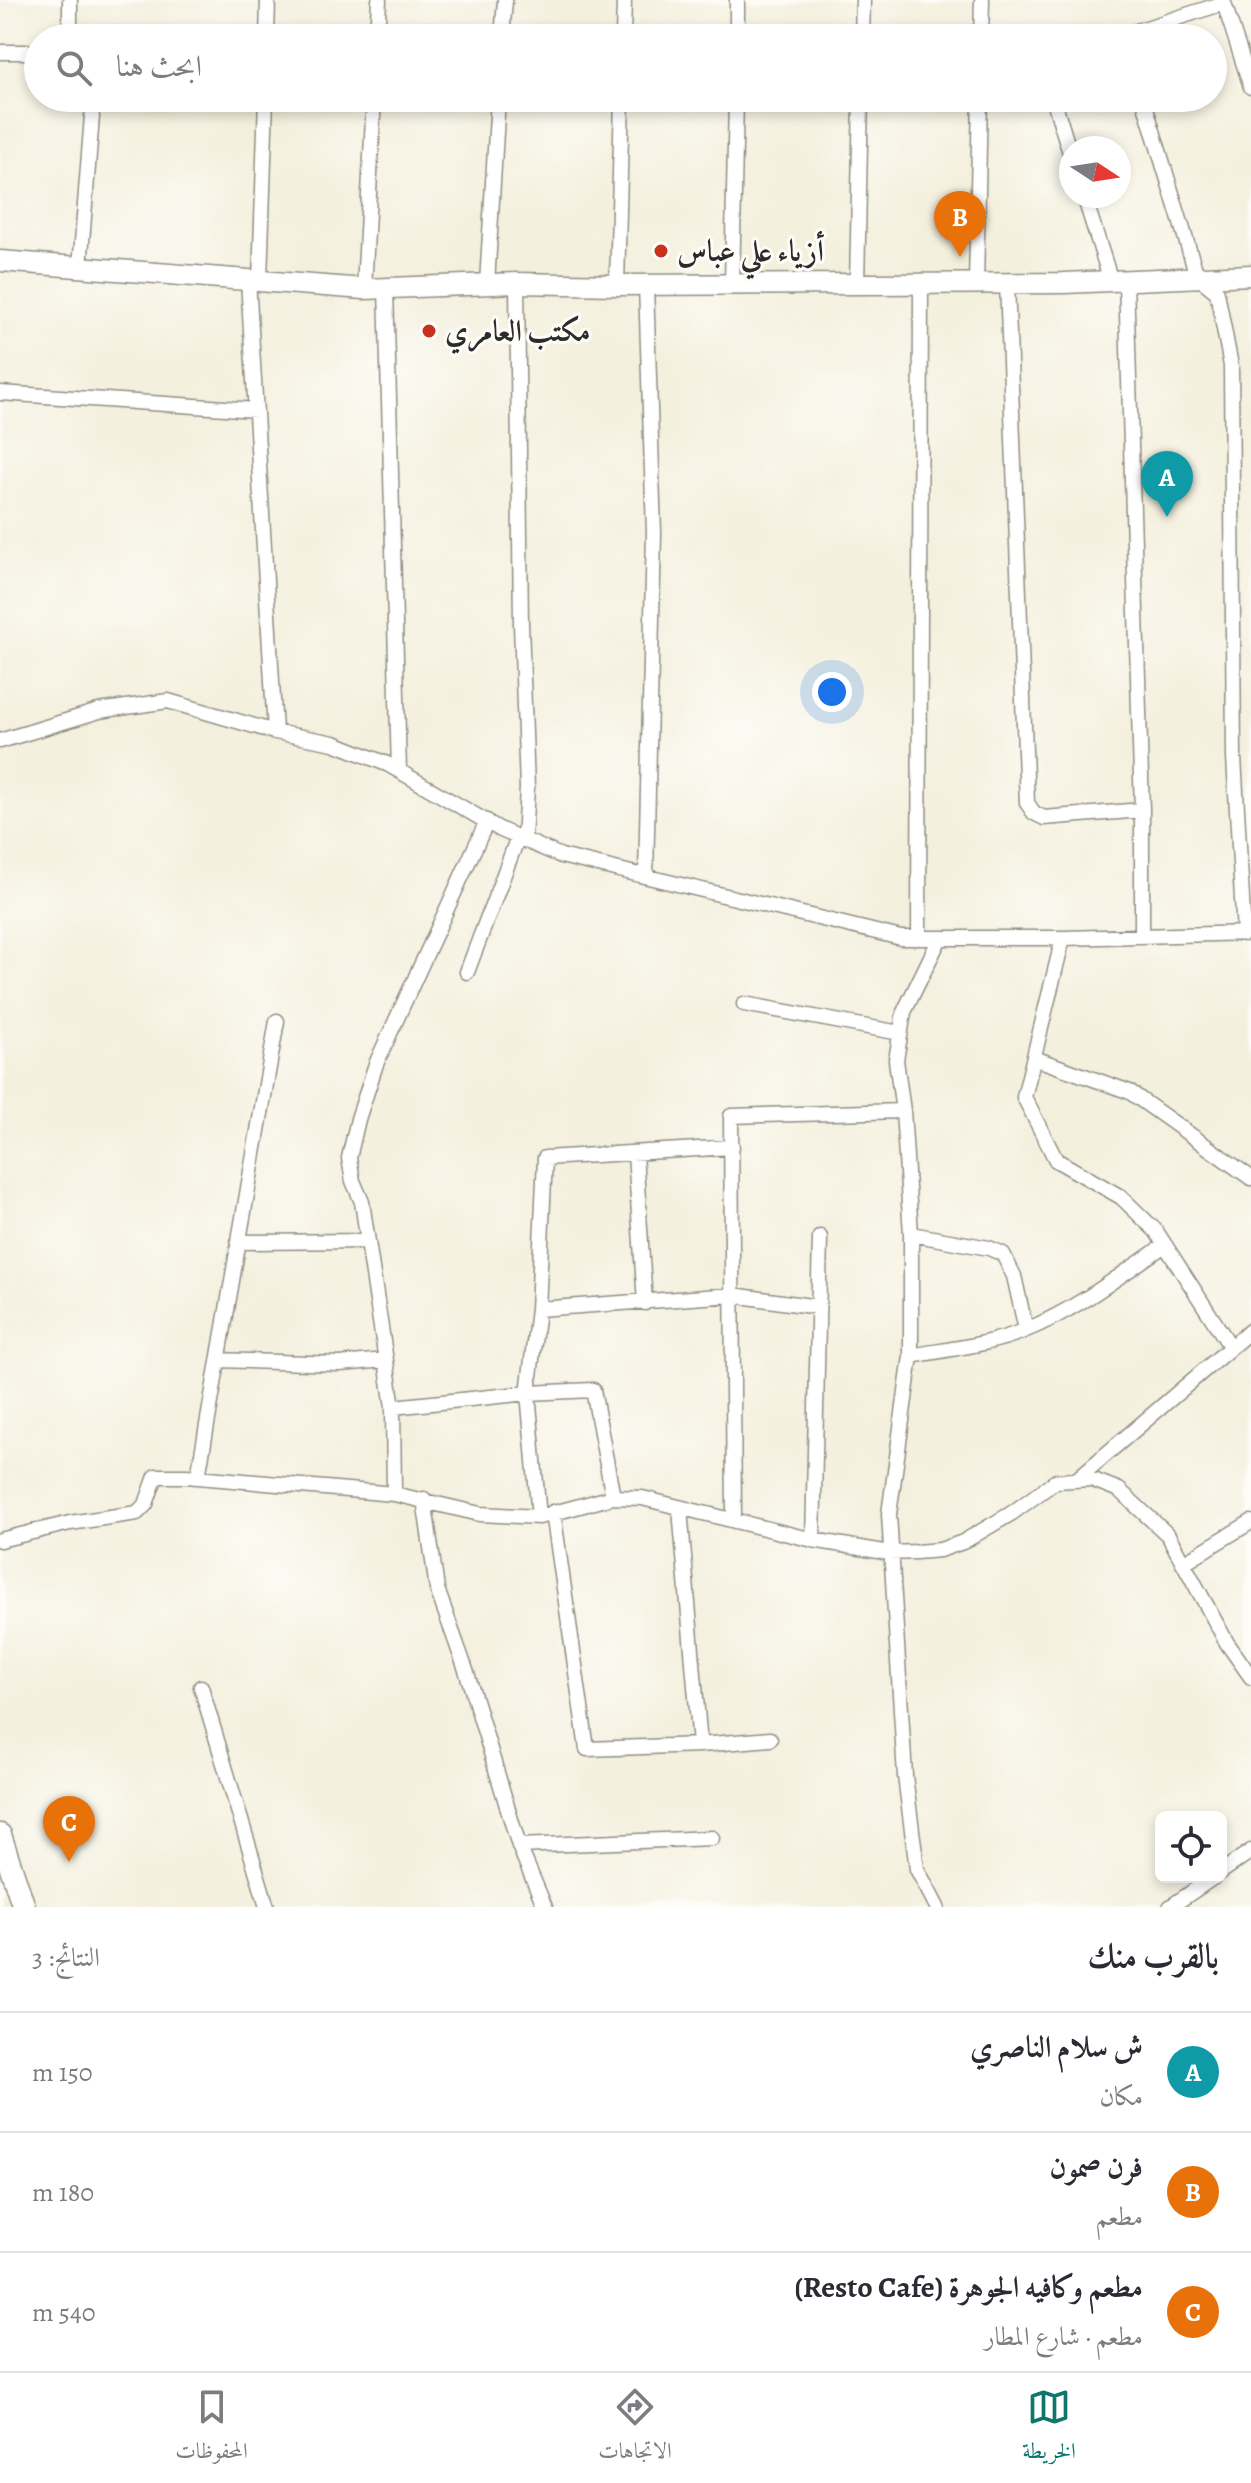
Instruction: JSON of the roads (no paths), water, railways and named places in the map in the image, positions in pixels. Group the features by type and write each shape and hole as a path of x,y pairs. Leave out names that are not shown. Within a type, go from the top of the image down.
{"main road":[{"path":"0,1835 24,1907"}],"street":[{"path":"70,0 70,24"},
{"path":"267,24 268,0"},
{"path":"378,24 379,0"},
{"path":"503,24 505,0"},
{"path":"623,24 624,0"},
{"path":"737,0 737,24"},
{"path":"862,24 863,0"},
{"path":"981,24 982,0"},
{"path":"1159,24 1224,2 1251,87"},
{"path":"0,52 24,52"},
{"path":"265,112 254,281 256,410 275,732"},
{"path":"364,289 373,112"},
{"path":"487,284 497,112"},
{"path":"617,285 622,112"},
{"path":"732,285 736,112"},
{"path":"857,284 861,112"},
{"path":"976,284 980,112"},
{"path":"1057,112 1065,136"},
{"path":"0,741 99,711 168,701 275,732 334,743 399,771 501,830 561,856 901,938 1247,933 1234,757 1231,366 1217,292 1197,276 1147,112"},
{"path":"80,267 92,116"},
{"path":"1089,208 1119,281 1142,810 1142,934"},
{"path":"0,261 364,289 517,283 976,284 1251,275"},
{"path":"467,972 521,838 527,788 521,624 517,283"},
{"path":"1007,283 1027,803 1034,813 1044,818 1142,810"},
{"path":"919,938 921,284"},
{"path":"646,285 654,533 646,875"},
{"path":"386,288 399,771"},
{"path":"0,393 256,410"},
{"path":"1234,757 1251,757"},
{"path":"394,1494 393,1407 362,1202 353,1181 349,1158 376,1064 487,821"},
{"path":"937,1907 917,1869 905,1776 889,1514 911,1356 911,1234 903,1111 896,1060 904,1012 940,938"},
{"path":"1063,938 1024,1097 1056,1160 1121,1197 1156,1231 1230,1346"},
{"path":"744,1004 900,1033"},
{"path":"198,1477 277,1021"},
{"path":"1034,1058 1130,1092 1251,1178"},
{"path":"734,1521 731,1116 903,1111"},
{"path":"732,1147 545,1158 538,1309 528,1393 587,1749 770,1739"},
{"path":"635,1154 645,1303"},
{"path":"911,1234 989,1248 1003,1254 1014,1276 1026,1330"},
{"path":"813,1540 820,1237"},
{"path":"238,1242 368,1241"},
{"path":"911,1356 983,1343 1026,1330 1067,1309 1165,1245"},
{"path":"538,1309 733,1295 818,1307"},
{"path":"1076,1480 1251,1330"},
{"path":"218,1360 340,1364 386,1360"},
{"path":"393,1407 528,1393 593,1390 613,1497"},
{"path":"0,1540 70,1523 137,1513 146,1504 156,1476 394,1494 480,1514 546,1515 613,1497 642,1498 813,1540 890,1553 940,1550 963,1542 1012,1513 1056,1481 1091,1479 1119,1490 1168,1535 1227,1643 1249,1671"},
{"path":"424,1499 437,1589 467,1673 519,1846 545,1907"},
{"path":"680,1509 700,1745"},
{"path":"1183,1563 1251,1522"},
{"path":"201,1687 267,1907"},
{"path":"519,1846 712,1838"},
{"path":"1227,1868 1251,1851"},
{"path":"1170,1907 1205,1883"}],"place":[{"name":"أزياء علي عباس","path":"661,251"},
{"name":"فرن صمون","path":"960,257"},
{"name":"مكتب العامري","path":"429,331"},
{"name":"ش سلام الناصري","path":"1167,517"},
{"name":"مطعم وكافيه الجوهرة (Resto Cafe)","path":"69,1862"}]}
